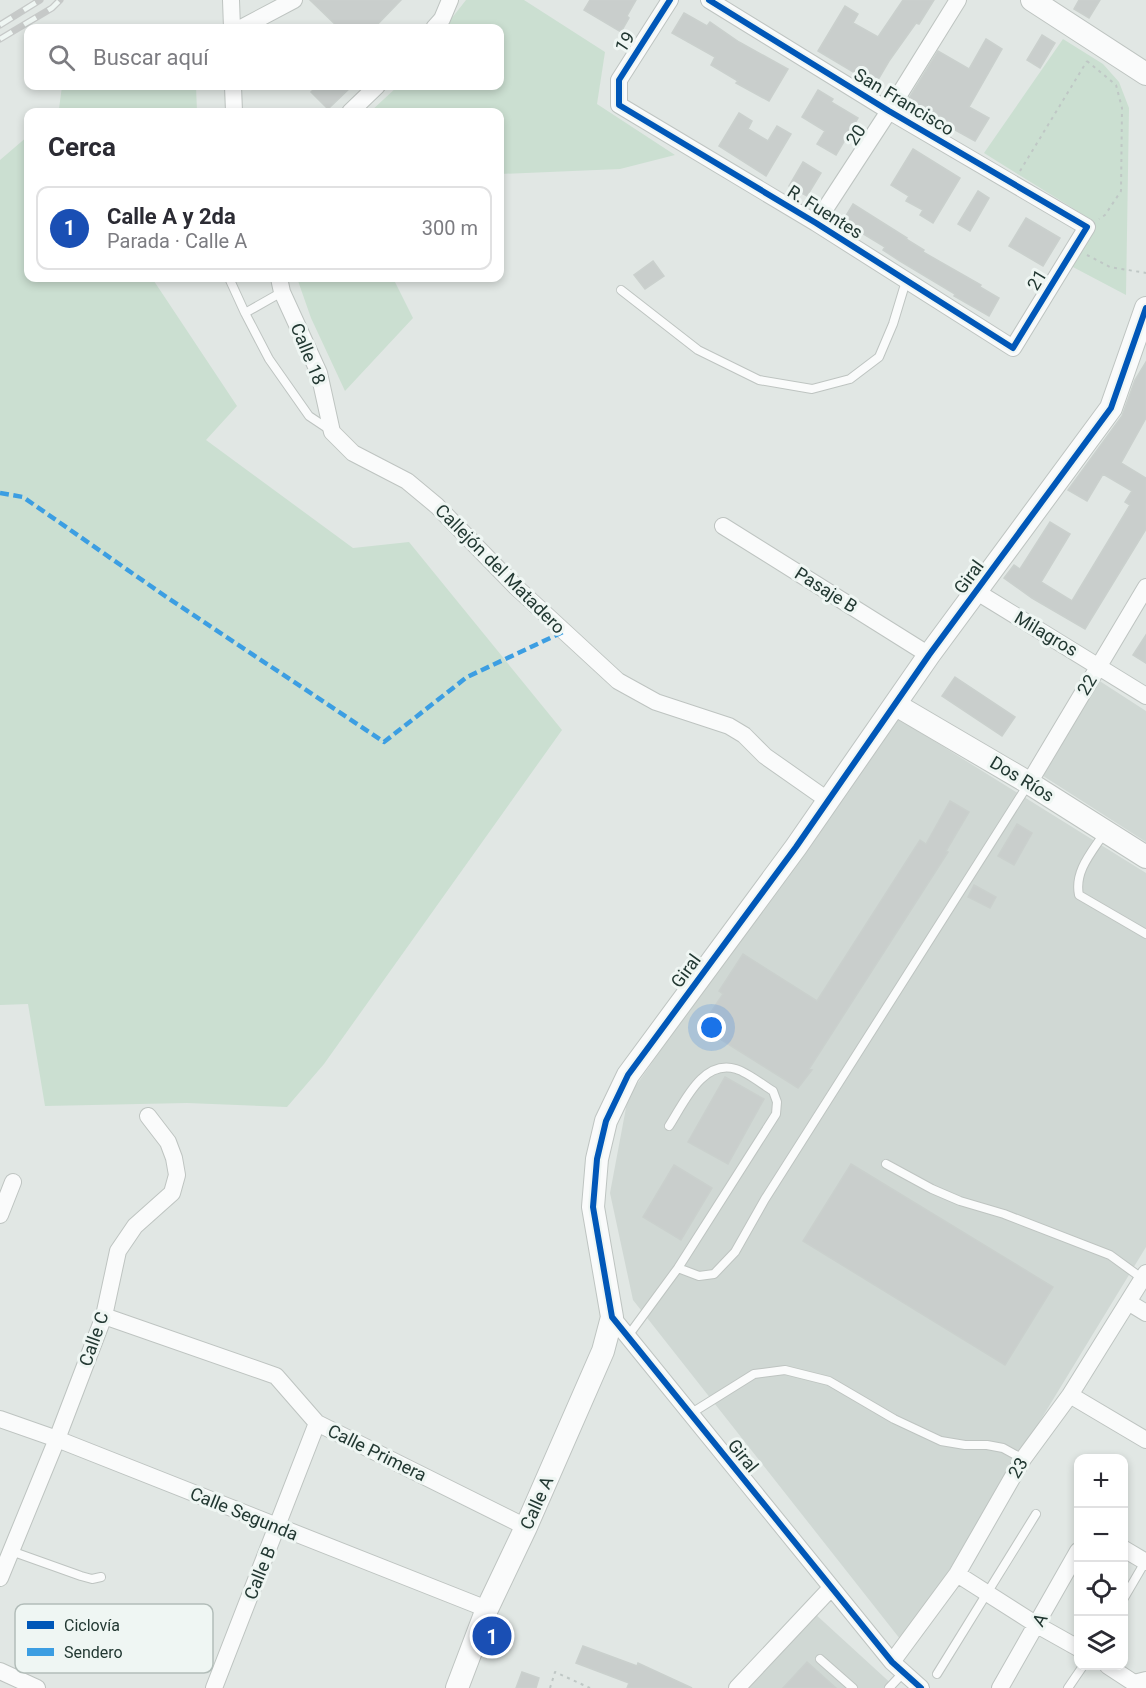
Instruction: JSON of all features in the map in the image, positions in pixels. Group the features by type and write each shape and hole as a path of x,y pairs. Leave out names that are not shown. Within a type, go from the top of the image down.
{"street":[{"path":"231,0 232,24"},
{"path":"249,24 294,0"},
{"path":"438,24 450,0"},
{"name":"19","path":"620,105 619,80 670,0"},
{"name":"San Francisco","path":"709,0 889,111 1087,227"},
{"name":"20","path":"816,224 957,0"},
{"path":"1032,0 1146,74"},
{"path":"233,90 234,108"},
{"path":"354,108 373,90"},
{"name":"R. Fuentes","path":"620,105 816,224 1013,348"},
{"name":"21","path":"1013,348 1087,227"},
{"name":"Calle 18","path":"281,285 319,373 332,432"},
{"name":"Giral","path":"921,1688 897,1668 612,1317 593,1207 597,1159 606,1121 628,1075 828,801 929,655 1111,408 1146,308"},
{"name":"Callejón del Matadero","path":"332,432 353,453 407,481 437,506 516,587 618,681 656,702 729,726 744,735 765,756 828,801"},
{"name":"Pasaje B","path":"723,526 929,655"},
{"name":"22","path":"1029,783 1146,587"},
{"name":"Milagros","path":"977,592 1146,696"},
{"name":"Dos Ríos","path":"896,705 1029,783 1146,857"},
{"name":"Calle C","path":"0,1578 105,1316 118,1251 135,1226 172,1193 177,1175 174,1158 168,1142 148,1116"},
{"path":"0,1215 13,1182"},
{"name":"23","path":"897,1668 957,1574 1023,1459 1070,1395 1144,1276"},
{"path":"1128,1302 1146,1313"},
{"name":"Calle Primera","path":"105,1316 276,1376 317,1423 526,1527"},
{"name":"Calle A","path":"457,1688 487,1609 526,1527 603,1351 612,1317"},
{"path":"1070,1395 1146,1440"},
{"name":"Calle Segunda","path":"0,1419 57,1439 487,1609"},
{"name":"Calle B","path":"214,1688 317,1423"},
{"path":"1128,1551 1145,1562"},
{"name":"A","path":"1000,1688 1074,1558"},
{"path":"957,1574 1074,1646"},
{"path":"737,1688 831,1588"},
{"path":"1118,1670 1140,1681"},
{"path":"0,1671 37,1688"}],"lane":[{"path":"621,290 698,350 759,381 812,389 850,379 879,357 893,324 906,281"},
{"name":"Callejón del Matadero","path":"231,282 269,359 309,416 332,432"},
{"path":"245,313 281,285"},
{"path":"678,1269 699,1276 714,1274 735,1252 765,1199 1029,783"},
{"path":"1105,831 1079,874 1077,883 1079,895 1146,934"},
{"path":"627,1336 678,1269 776,1114 777,1102 773,1091 736,1069 714,1069 703,1076 669,1126"},
{"path":"886,1164 960,1201 1004,1214 1110,1255 1144,1276"},
{"path":"690,1414 754,1374 784,1370 829,1381 894,1419 941,1441 965,1445 987,1444 1003,1448 1023,1459"},
{"path":"937,1674 1036,1514"},
{"path":"11,1551 81,1576 92,1579 101,1577"},
{"path":"1128,1591 1145,1562"},
{"path":"820,1659 853,1688"},
{"path":"889,1688 897,1668"},
{"path":"1068,1688 1080,1670"}],"path":[{"path":"1013,184 1087,61 1116,85 1122,108 1121,191 1106,214 1087,227"},
{"path":"1075,247 1110,267 1146,273"},
{"path":"550,1688 555,1672 590,1688"}],"shaded area":[{"path":"1095,678 1146,711 1146,842 1037,772"},
{"path":"894,716 1146,873 1146,1247 904,1644 633,1300 610,1193 628,1097"},
{"path":"813,1612 896,1688 746,1688"}],"green space":[{"path":"466,0 524,0 605,52 597,104 675,155 620,169 504,174 504,108 374,108 394,90 504,90 504,24 447,24"},
{"path":"1063,39 1103,64 1119,82 1129,108 1126,295 1071,266 1095,222 984,153"},
{"path":"61,90 196,90 197,108 59,108"},
{"path":"24,139 24,282 155,282 237,406 206,440 353,548 409,542 562,730 324,1064 287,1107 187,1103 45,1106 28,1004 0,1005 0,160"},
{"path":"298,282 395,282 413,318 345,391 311,318"}],"building":[{"path":"310,0 401,0 378,24 335,24"},
{"path":"590,0 636,0 621,32 584,10"},
{"path":"903,0 934,0 919,24 916,23 889,61 875,85 818,51 845,6 858,14 853,23 878,37"},
{"path":"1079,0 1100,0 1089,18 1074,9"},
{"path":"684,13 707,26 710,22 739,42 788,69 769,101 736,83 738,81 711,65 715,57 672,33"},
{"path":"1042,35 1055,43 1040,68 1027,60"},
{"path":"986,39 1002,49 969,107 989,118 975,141 906,103 938,51 969,69"},
{"path":"313,90 348,90 329,108 311,92"},
{"path":"818,90 833,99 831,102 858,118 836,155 817,144 825,131 802,117"},
{"path":"739,113 752,121 748,129 768,141 777,126 791,134 766,176 719,146"},
{"path":"913,149 960,178 933,223 920,215 923,210 906,201 909,196 891,185"},
{"path":"803,162 821,173 807,196 789,186"},
{"path":"978,191 989,198 970,231 958,224"},
{"path":"853,204 907,238 924,250 923,252 981,285 980,287 999,298 989,316 883,250 885,247 857,230 855,233 841,224"},
{"path":"1026,218 1060,238 1043,266 1009,246"},
{"path":"653,261 664,276 645,289 634,275"},
{"path":"1146,362 1146,418 1121,463 1146,478 1146,529 1085,629 1032,598 1004,578 1014,565 1020,569 1050,522 1070,534 1041,582 1072,601 1130,505 1125,502 1132,491 1103,474 1087,501 1068,490 1122,416 1135,380"},
{"path":"1146,635 1146,663 1133,655"},
{"path":"955,677 1015,717 1002,736 942,696"},
{"path":"950,801 969,812 946,851 948,852 809,1069 812,1070 798,1088 701,1027 723,994 719,991 743,954 817,1001 920,840 926,844"},
{"path":"1017,824 1032,833 1014,865 998,856"},
{"path":"974,885 996,897 990,908 968,897"},
{"path":"725,1077 764,1099 728,1164 688,1142"},
{"path":"851,1164 1053,1287 1005,1365 803,1241"},
{"path":"674,1165 712,1188 681,1240 643,1217"},
{"path":"583,1646 637,1666 638,1663 692,1688 627,1688 629,1683 576,1663"},
{"path":"807,1662 836,1688 783,1688"},
{"path":"522,1672 539,1678 536,1688 516,1688"}],"railway":[{"path":"0,25 40,0"},
{"path":"25,24 52,8 60,0"},
{"path":"0,39 24,25"}],"marked path":[{"path":"0,493 23,497 165,596 384,742 467,677 563,632"}],"cycle path":[{"path":"670,0 619,80 619,105 816,223 1013,348 1087,227 889,111 709,0"},
{"path":"921,1688 892,1662 612,1317 593,1207 597,1159 606,1121 628,1075 796,847 929,655 1111,408 1146,308"}],"place":[{"name":"Calle A y 2da","path":"492,1636"}]}
